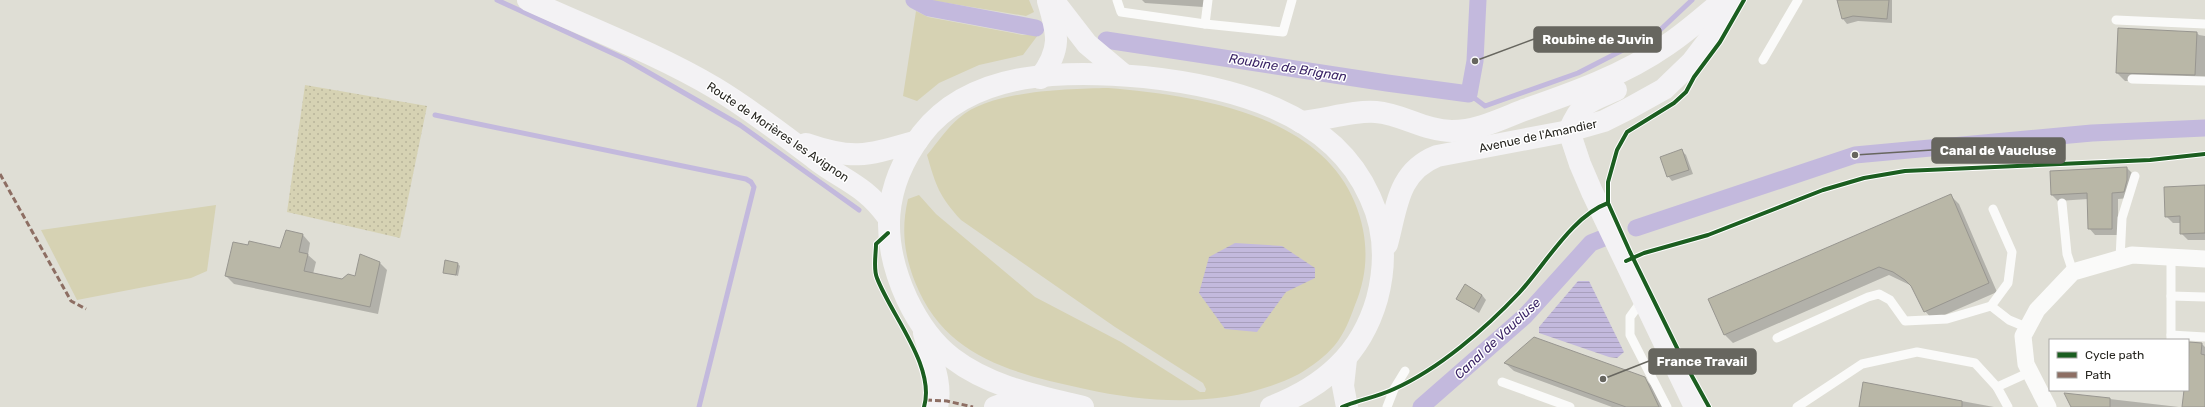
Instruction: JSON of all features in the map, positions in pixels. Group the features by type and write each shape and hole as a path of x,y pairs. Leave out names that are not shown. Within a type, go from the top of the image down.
{"main road":[{"name":"Route de Morières les Avignon","path":"528,0 679,69 714,88 790,138 815,159 868,193 888,216"},
{"path":"1040,78 1051,61 1056,46 1056,29 1048,0"},
{"path":"1053,0 1087,44 1124,75"},
{"name":"Avenue de l'Amandier","path":"1301,122 1330,119 1361,112 1376,112 1392,115 1428,127 1451,131 1487,124 1605,79 1640,62 1668,45 1724,0"},
{"name":"Avenue de l'Amandier","path":"1383,259 1404,182 1423,162 1437,156 1569,132 1604,121 1664,89 1692,62 1711,37 1732,0"},
{"path":"1668,45 1643,73 1629,84 1584,105 1576,114 1569,132 1580,164 1695,407"},
{"path":"937,407 939,400 936,373 923,330 896,274 888,242 888,216 894,185 917,141 941,113 977,91 1016,80 1085,74 1124,75 1216,89 1276,109 1301,122 1321,135 1341,152 1356,170 1378,216 1383,259 1375,306 1359,340 1346,359 1327,377 1309,390 1271,407"},
{"path":"790,138 829,152 858,156 917,141"},
{"path":"923,330 938,346 962,365 998,384 1036,396 1082,407"},
{"path":"1346,359 1343,386 1347,407"},
{"path":"995,407 1014,400 1036,396"}],"street":[{"path":"2048,407 2026,364 2023,336 2026,327 2037,310 2072,272 2132,255 2205,259"}],"lane":[{"path":"1117,0 1121,12 1205,24 1283,32 1292,0"},
{"path":"1205,24 1208,0"},
{"path":"1763,60 1798,0"},
{"path":"2116,20 2205,24"},
{"path":"2132,79 2205,81"},
{"path":"2120,259 2122,218 2135,176"},
{"path":"2062,203 2067,254 2072,272"},
{"path":"1777,338 1868,297 1879,294 1890,300 1905,321 1947,319 1991,306 2008,283 2012,252 1993,209"},
{"path":"2171,258 2171,338 2205,337"},
{"path":"2171,296 2205,297"},
{"path":"1643,299 1630,317 1630,335 1667,407"},
{"path":"1991,306 2009,320 2026,327"},
{"path":"1797,407 1862,364 1917,352 1975,363 1997,387 2008,407"},
{"path":"1387,407 1394,389 1405,371"},
{"path":"1997,387 2030,372"},
{"path":"1502,382 1570,407"}],"shaded area":[{"path":"929,0 1029,0 1034,12 1026,16"},
{"path":"916,11 928,17 1023,35 1038,35 1023,55 979,65 939,83 917,101 903,96"},
{"path":"305,85 427,106 400,238 287,212"},
{"path":"1108,88 1177,96 1250,114 1283,129 1313,148 1338,173 1355,203 1360,216 1365,242 1365,267 1360,292 1351,316 1341,336 1327,353 1309,368 1274,385 1248,393 1222,397 1195,400 1167,400 1112,394 1032,376 1007,368 984,358 963,345 944,329 928,308 911,272 906,251 904,231 908,199 919,195 936,214 1035,297 1121,342 1200,392 1205,392 1206,389 1203,383 1115,327 961,220 943,197 933,175 927,155 946,131 959,118 973,109 1010,96 1072,89"},
{"path":"216,205 207,271 191,278 77,300 41,230"},
{"path":"1235,243 1282,246 1315,268 1315,278 1286,292 1257,332 1225,329 1199,293 1209,257"},
{"path":"1578,281 1589,281 1624,352 1617,358 1609,357 1539,333 1539,327"}],"building":[{"path":"1837,0 1889,0 1887,19 1853,16 1842,19"},
{"path":"2118,28 2197,32 2195,75 2116,73"},
{"path":"1682,149 1689,170 1667,177 1660,157"},
{"path":"2127,167 2127,180 2124,192 2112,193 2112,229 2088,229 2087,193 2051,195 2050,171"},
{"path":"2205,185 2205,233 2180,234 2180,216 2165,217 2164,187"},
{"path":"1951,194 1989,283 1924,312 1911,286 1905,280 1893,272 1879,267 1724,335 1708,299"},
{"path":"286,230 303,234 299,252 308,254 304,271 342,279 348,274 355,276 360,254 380,262 370,307 225,276 233,242 248,245 249,241 280,248"},
{"path":"445,260 458,263 456,275 443,273"},
{"path":"1465,284 1482,295 1474,309 1456,299"},
{"path":"1534,337 1645,377 1659,407 1626,407 1504,363"},
{"path":"2189,342 2202,343 2201,354 2205,355 2205,407 2182,407 2184,391 2189,391"},
{"path":"1863,382 1962,401 1962,407 1859,407"},
{"path":"2064,393 2110,398 2110,407 2071,407"}],"waterway":[{"path":"497,0 625,59 740,125 859,210"},
{"name":"Roubine de Brignan","path":"914,0 929,8 1036,28"},
{"name":"Roubine de Brignan","path":"1106,40 1469,94 1475,61 1478,0"},
{"path":"1469,94 1485,106 1578,73 1658,32 1692,0"},
{"path":"435,115 746,179 751,182 754,187 699,407"},
{"name":"Canal de Vaucluse","path":"1636,228 1855,155 2092,133 2205,128"},
{"name":"Canal de Vaucluse","path":"1421,407 1525,316 1591,243 1606,237"}],"marked path":[{"path":"0,174 71,301 86,309"},
{"path":"926,400 947,401 973,407"}],"cycle path":[{"path":"1709,407 1682,358 1630,252 1608,203 1608,182 1617,150 1627,132 1674,103 1686,92 1694,77 1720,42 1744,0"},
{"path":"1626,261 1644,253 1708,235 1823,190 1864,178 1905,171 2150,160 2205,154"},
{"path":"1342,407 1388,392 1411,381 1428,371 1461,347 1506,307 1529,282 1571,230 1595,209 1608,203"},
{"path":"888,233 876,244 876,274 884,293 918,358 924,375 926,391 924,407"}],"place":[{"name":"Roubine de Juvin","path":"1475,61"},
{"name":"Canal de Vaucluse","path":"1855,155"},
{"name":"France Travail","path":"1603,379"}]}
